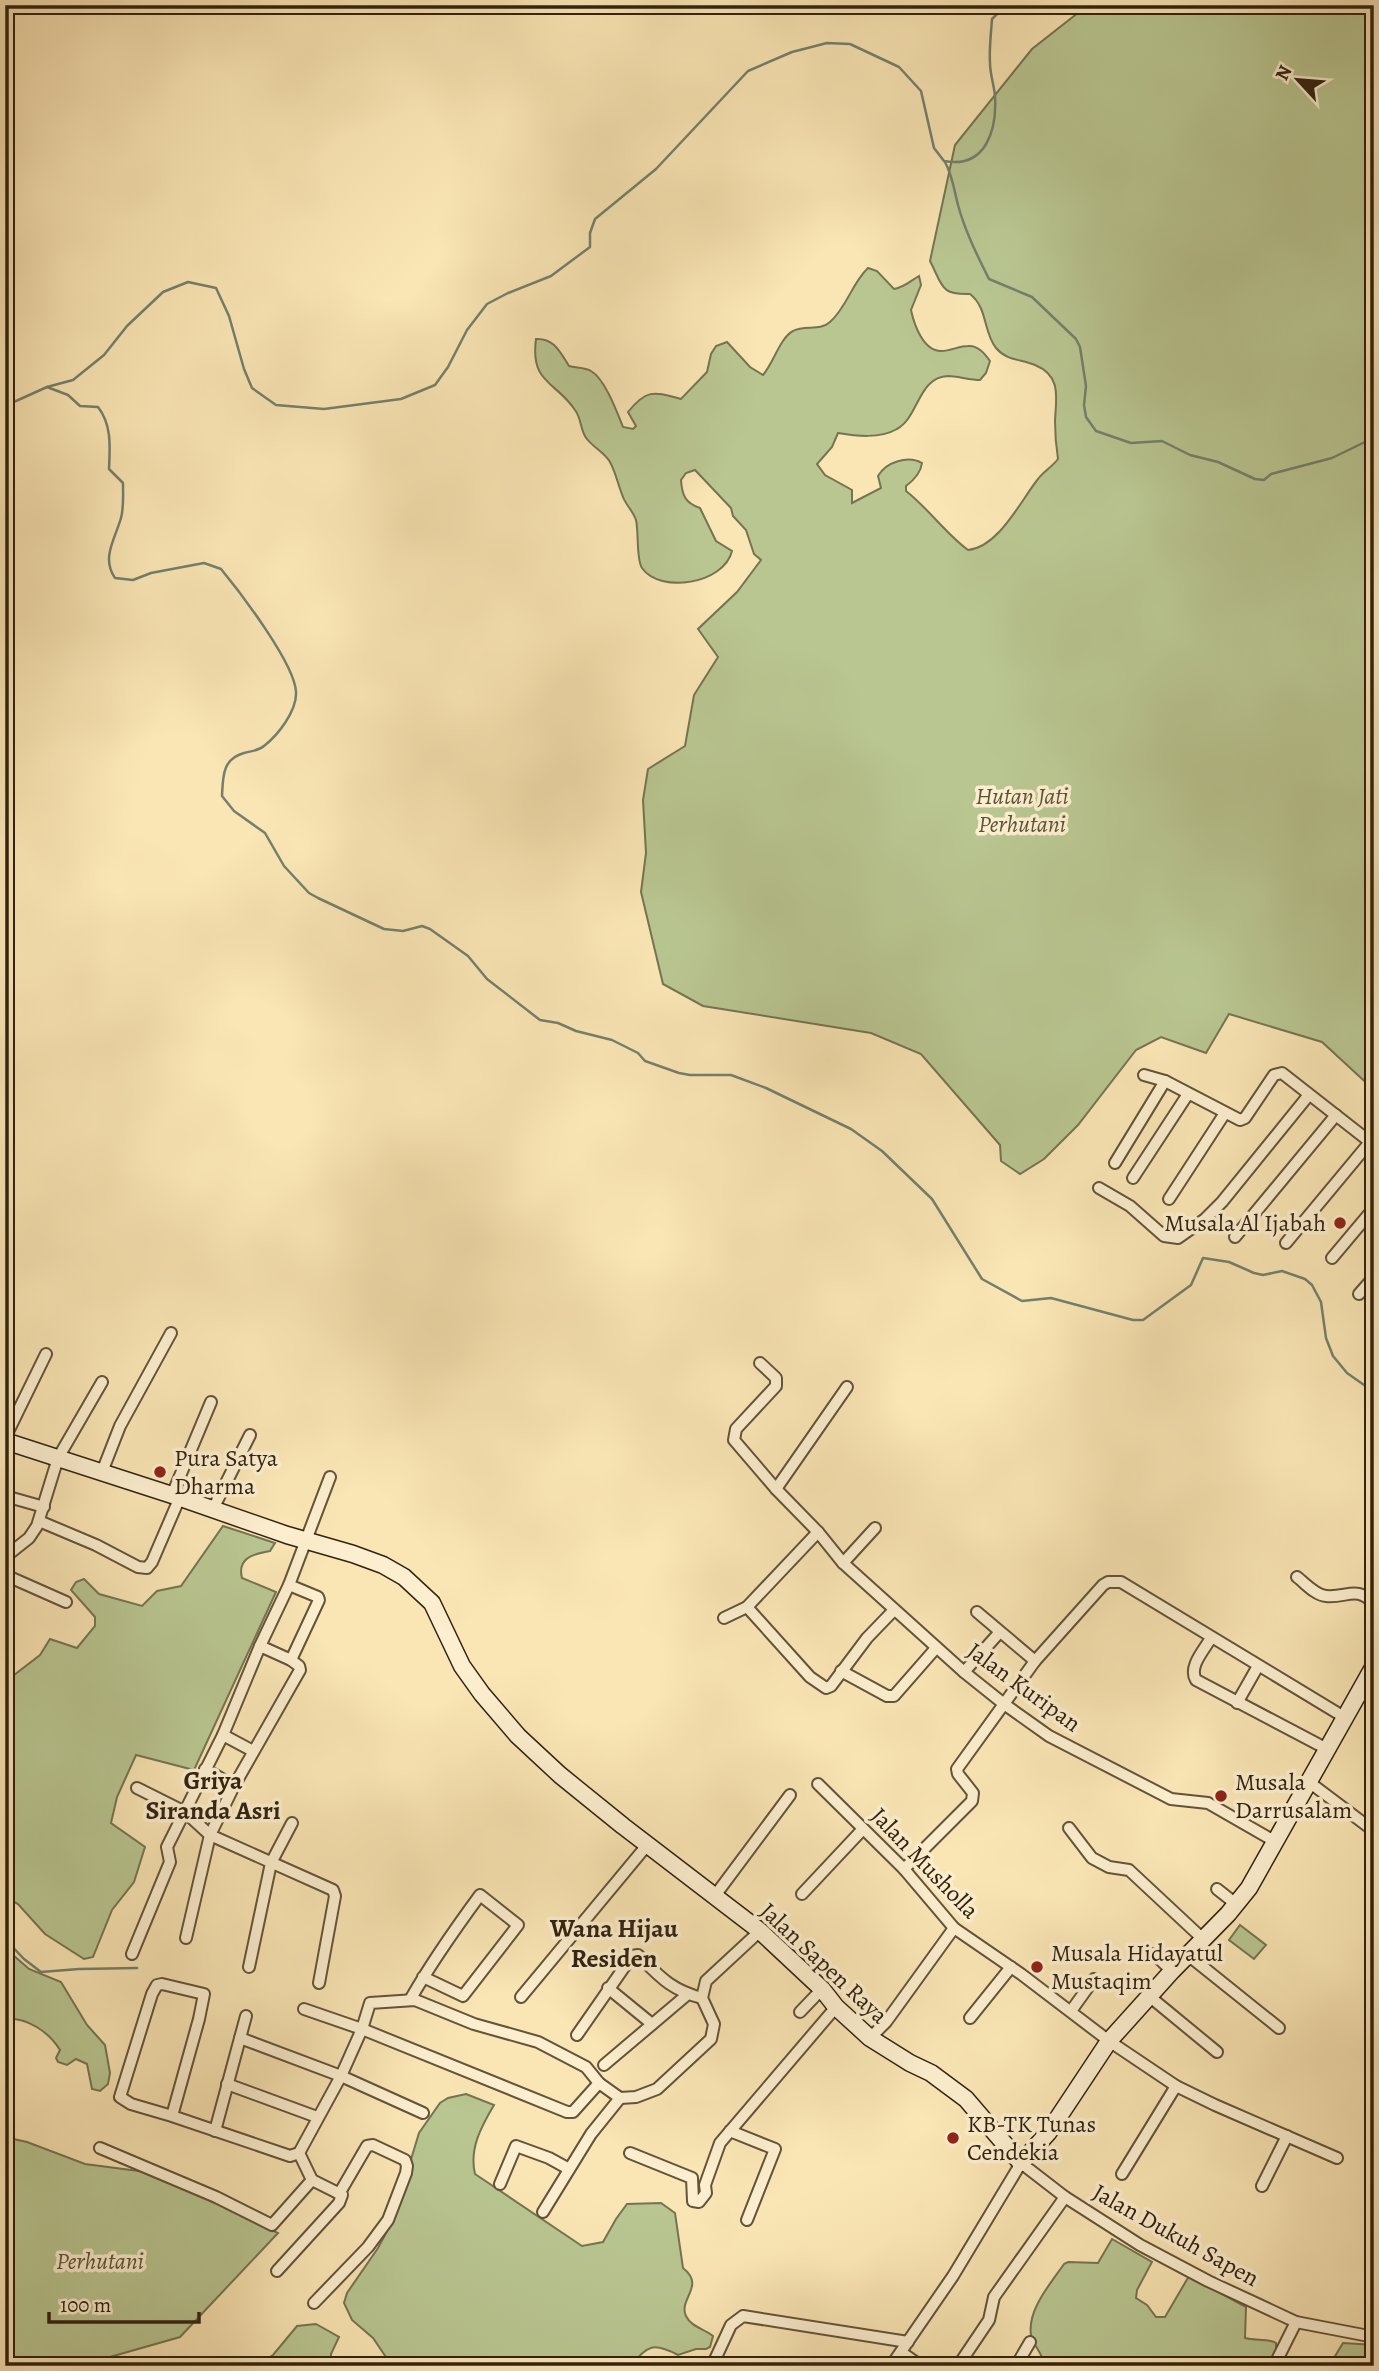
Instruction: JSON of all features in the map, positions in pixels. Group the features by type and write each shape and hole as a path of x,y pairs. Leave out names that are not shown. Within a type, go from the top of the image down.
{"street":[{"path":"1144,1075 1165,1081 1236,1119 1245,1118 1277,1073 1282,1073 1372,1144 1286,1243"},
{"path":"1115,1163 1165,1081"},
{"path":"1133,1178 1188,1094"},
{"path":"1099,1188 1130,1206 1164,1236 1178,1238 1205,1219 1222,1202 1308,1096"},
{"path":"1169,1199 1225,1113"},
{"path":"1235,1237 1336,1115"},
{"path":"1332,1258 1374,1208"},
{"path":"1359,1294 1374,1277"},
{"path":"102,1472 120,1426 171,1333"},
{"path":"5,1440 46,1354"},
{"name":"Jalan Kuripan","path":"760,1363 776,1378 776,1386 736,1429 734,1440 818,1532 842,1563 964,1672 1049,1736 1171,1799 1208,1803 1276,1842"},
{"path":"5,1558 29,1538 39,1521 58,1458 102,1382"},
{"path":"776,1489 847,1387"},
{"path":"39,1521 96,1545 138,1567 147,1568 152,1562 211,1402"},
{"path":"213,1509 250,1435"},
{"name":"Jalan Sapen Raya","path":"5,1440 383,1565 404,1577 432,1603 463,1666 482,1695 518,1737 624,1826 760,1931 870,2038 931,2073 966,2099 1021,2163"},
{"path":"132,1954 170,1862 167,1847 223,1735 289,1585 304,1539 330,1477"},
{"path":"5,1496 44,1507"},
{"path":"842,1563 875,1528"},
{"path":"724,1618 747,1607 818,1532"},
{"path":"5,1575 66,1602"},
{"path":"1297,1577 1318,1594 1326,1596 1358,1593 1374,1604"},
{"name":"Jalan Kuripan","path":"977,1612 1035,1661 1103,1586 1114,1581 1121,1582 1344,1717"},
{"path":"289,1585 318,1597 319,1600 291,1660"},
{"path":"747,1607 817,1684 826,1688 831,1686 867,1638 894,1609"},
{"path":"964,1672 999,1633"},
{"path":"1211,1638 1195,1664 1193,1676 1196,1680 1327,1749"},
{"path":"186,1938 210,1835 253,1751 300,1670 291,1660 260,1646"},
{"path":"841,1671 887,1696 894,1696 936,1648"},
{"path":"904,1869 972,1801 973,1793 957,1769 1035,1661"},
{"path":"1237,1703 1258,1666"},
{"path":"891,2366 953,2276 1021,2163 1054,2125 1109,2041 1249,1888 1374,1666"},
{"path":"223,1735 253,1751"},
{"path":"205,1769 234,1786"},
{"path":"1309,1782 1374,1831"},
{"name":"Jalan Musholla","path":"818,1784 904,1869 954,1928 1109,2041"},
{"path":"137,1788 185,1812 210,1835 333,1890 335,1896 319,1983"},
{"path":"714,1897 790,1795"},
{"path":"249,1967 271,1864 292,1823"},
{"path":"1069,1828 1092,1858 1110,1867 1129,1871 1203,1940"},
{"path":"802,1894 863,1829"},
{"path":"521,1997 648,1843"},
{"path":"1217,1889 1236,1904"},
{"path":"413,2000 423,1977 480,1895 517,1925 463,1996 423,1977"},
{"path":"870,2038 886,2022 954,1928"},
{"path":"172,2116 204,1994 157,1985 120,2097 131,2104 290,2156 299,2153 341,2076 362,2029 370,2003 413,2000 474,2024 538,2042 586,2067 599,2083 620,2098 636,2097 657,2089 711,2039 714,2024 702,1998 706,1980 760,1931"},
{"path":"1154,1954 1172,1971"},
{"path":"577,2035 628,1959 635,1955 681,1992 702,1998"},
{"path":"1188,1955 1279,2028"},
{"path":"970,2018 1011,1967"},
{"path":"1071,2011 1094,1979"},
{"path":"608,1988 652,2024"},
{"path":"800,2012 822,1989"},
{"path":"604,2065 688,1994"},
{"path":"1149,1996 1217,2052"},
{"path":"630,2153 692,2178 693,2201 699,2202 706,2193 705,2185 720,2143 836,2007"},
{"path":"304,2009 362,2029 566,2112 579,2109 599,2083"},
{"path":"215,2131 246,2016"},
{"path":"240,2038 341,2076 423,2113"},
{"path":"1109,2041 1176,2086 1338,2158"},
{"path":"227,2084 317,2117"},
{"path":"1122,2174 1176,2086"},
{"path":"543,2211 591,2134 620,2098"},
{"path":"730,2131 775,2149 747,2220"},
{"path":"1262,2186 1287,2136"},
{"path":"277,2271 339,2203 340,2194 367,2146 373,2145 405,2160 406,2173 388,2220 368,2247 314,2302"},
{"path":"500,2184 516,2146 549,2158 569,2169"},
{"path":"100,2148 208,2194 272,2225 313,2180"},
{"path":"299,2153 313,2180 340,2194"},
{"name":"Jalan Dukuh Sapen","path":"1021,2163 1065,2197 1140,2245 1296,2322 1374,2337"},
{"path":"958,2366 989,2320 994,2297 1065,2197"},
{"path":"712,2366 731,2325 743,2316 905,2347 921,2366"},
{"path":"1274,2366 1296,2322"},
{"path":"1016,2366 1030,2342"}],"green space":[{"name":"Hutan Jati Perhutani","path":"1088,5 1374,5 1374,1090 1322,1042 1229,1014 1206,1053 1161,1037 1136,1050 1078,1125 1044,1159 1020,1174 1001,1161 1000,1145 921,1054 871,1033 703,1006 663,984 641,892 646,853 643,800 648,769 685,746 694,695 718,657 698,629 737,592 761,560 754,554 746,530 733,516 731,508 695,470 686,473 681,480 683,494 691,504 700,508 716,541 732,551 727,562 705,578 691,582 663,581 642,568 636,520 623,497 610,462 585,436 579,417 568,400 541,374 535,354 536,339 542,339 552,343 569,366 591,371 610,396 623,427 633,429 636,426 628,412 635,404 646,395 652,394 681,399 707,372 711,354 716,346 727,342 750,367 763,375 788,334 798,329 821,327 830,322 868,268 877,271 894,289 919,276 921,285 911,310 924,342 941,351 965,346 978,348 990,361 986,373 980,380 948,376 938,378 924,390 910,416 897,429 876,435 838,433 832,447 817,464 825,475 852,490 852,503 881,488 878,476 886,467 904,460 922,463 917,476 906,486 906,491 968,550 990,541 1038,479 1058,459 1055,431 1056,388 1050,375 1044,370 1009,358 996,348 976,300 970,294 948,291 940,283 930,261 955,145 1032,49"},
{"path":"223,1526 275,1543 270,1551 244,1561 241,1571 242,1578 276,1592 194,1770 136,1755 117,1797 111,1823 145,1847 134,1882 112,1910 93,1957 84,1959 45,1934 18,1904 5,1897 5,1682 40,1655 50,1639 77,1648 95,1626 95,1617 71,1590 76,1582 84,1579 99,1594 142,1606 157,1591 181,1586"},
{"path":"1240,1925 1266,1945 1254,1959 1229,1940"},
{"path":"5,1948 29,1969 61,1982 87,2025 105,2045 110,2073 108,2084 100,2091 92,2089 87,2064 76,2059 67,2065 58,2062 56,2058 60,2050 44,2032 21,2020 5,2019"},
{"path":"466,2094 494,2105 475,2147 475,2174 582,2246 603,2242 627,2204 661,2203 675,2213 683,2268 692,2281 685,2304 686,2316 691,2323 713,2336 710,2347 678,2355 662,2348 652,2348 631,2366 392,2366 373,2338 352,2320 344,2303 347,2293 392,2222 419,2133 440,2103 448,2098"},
{"name":"Perhutani","path":"5,2133 9,2138 85,2164 154,2173 278,2233 180,2337 110,2357 99,2366 5,2366"},
{"path":"1112,2239 1152,2262 1137,2290 1136,2298 1147,2305 1156,2317 1165,2317 1189,2276 1246,2307 1245,2338 1276,2343 1276,2352 1270,2366 1044,2366 1031,2335 1033,2316 1041,2297 1064,2264 1098,2263"},
{"path":"316,2324 339,2337 331,2354 330,2366 255,2366 273,2355 297,2326"},
{"path":"1343,2343 1374,2345 1374,2366 1329,2366"}],"waterway":[{"path":"5,406 47,387 73,380 104,355 127,326 163,292 188,282 216,288 229,316 252,388 276,405 324,409 401,399 435,385 448,367 467,330 487,304 551,276 590,247 590,233 595,219 656,169 748,71 792,52 827,43 850,44 899,67 921,91 934,148 944,161 970,159 986,144 994,122 995,96 990,58 992,19 1004,7 1015,5"},
{"path":"945,162 964,224 989,279 1032,297 1076,339 1080,347 1086,386 1086,417 1096,431 1131,443 1162,441 1190,455 1218,462 1255,479 1264,480 1271,474 1332,458 1367,441 1374,441"},
{"path":"47,387 68,395 80,406 98,407 106,421 109,469 123,483 122,514 109,556 115,578 133,580 151,573 204,563 221,569 241,594 287,664 296,692 290,715 281,729 264,746 231,760 225,770 222,796 234,811 265,833 284,866 309,893 384,929 403,931 422,926 430,929 468,956 487,979 540,1020 612,1040 638,1053 645,1061 679,1073 731,1075 766,1088 851,1129 882,1151 932,1199 982,1279 1022,1301 1051,1298 1133,1320 1143,1320 1191,1285 1203,1258 1229,1262 1263,1275 1282,1271 1305,1279 1312,1285 1321,1302 1326,1338 1333,1356 1347,1373 1374,1392"},
{"path":"5,1939 41,1972 137,1968"}],"place":[{"name":"Musala Al Ijabah","path":"1340,1223"},
{"name":"Pura Satya Dharma","path":"160,1472"},
{"name":"Musala Darrusalam","path":"1221,1796"},
{"name":"Musala Hidayatul Mustaqim","path":"1037,1967"},
{"name":"KB-TK Tunas Cendekia","path":"953,2138"}],"district":[{"name":"Griya Siranda Asri","path":"213,1795"},
{"name":"Wana Hijau Residen","path":"614,1943"}]}
